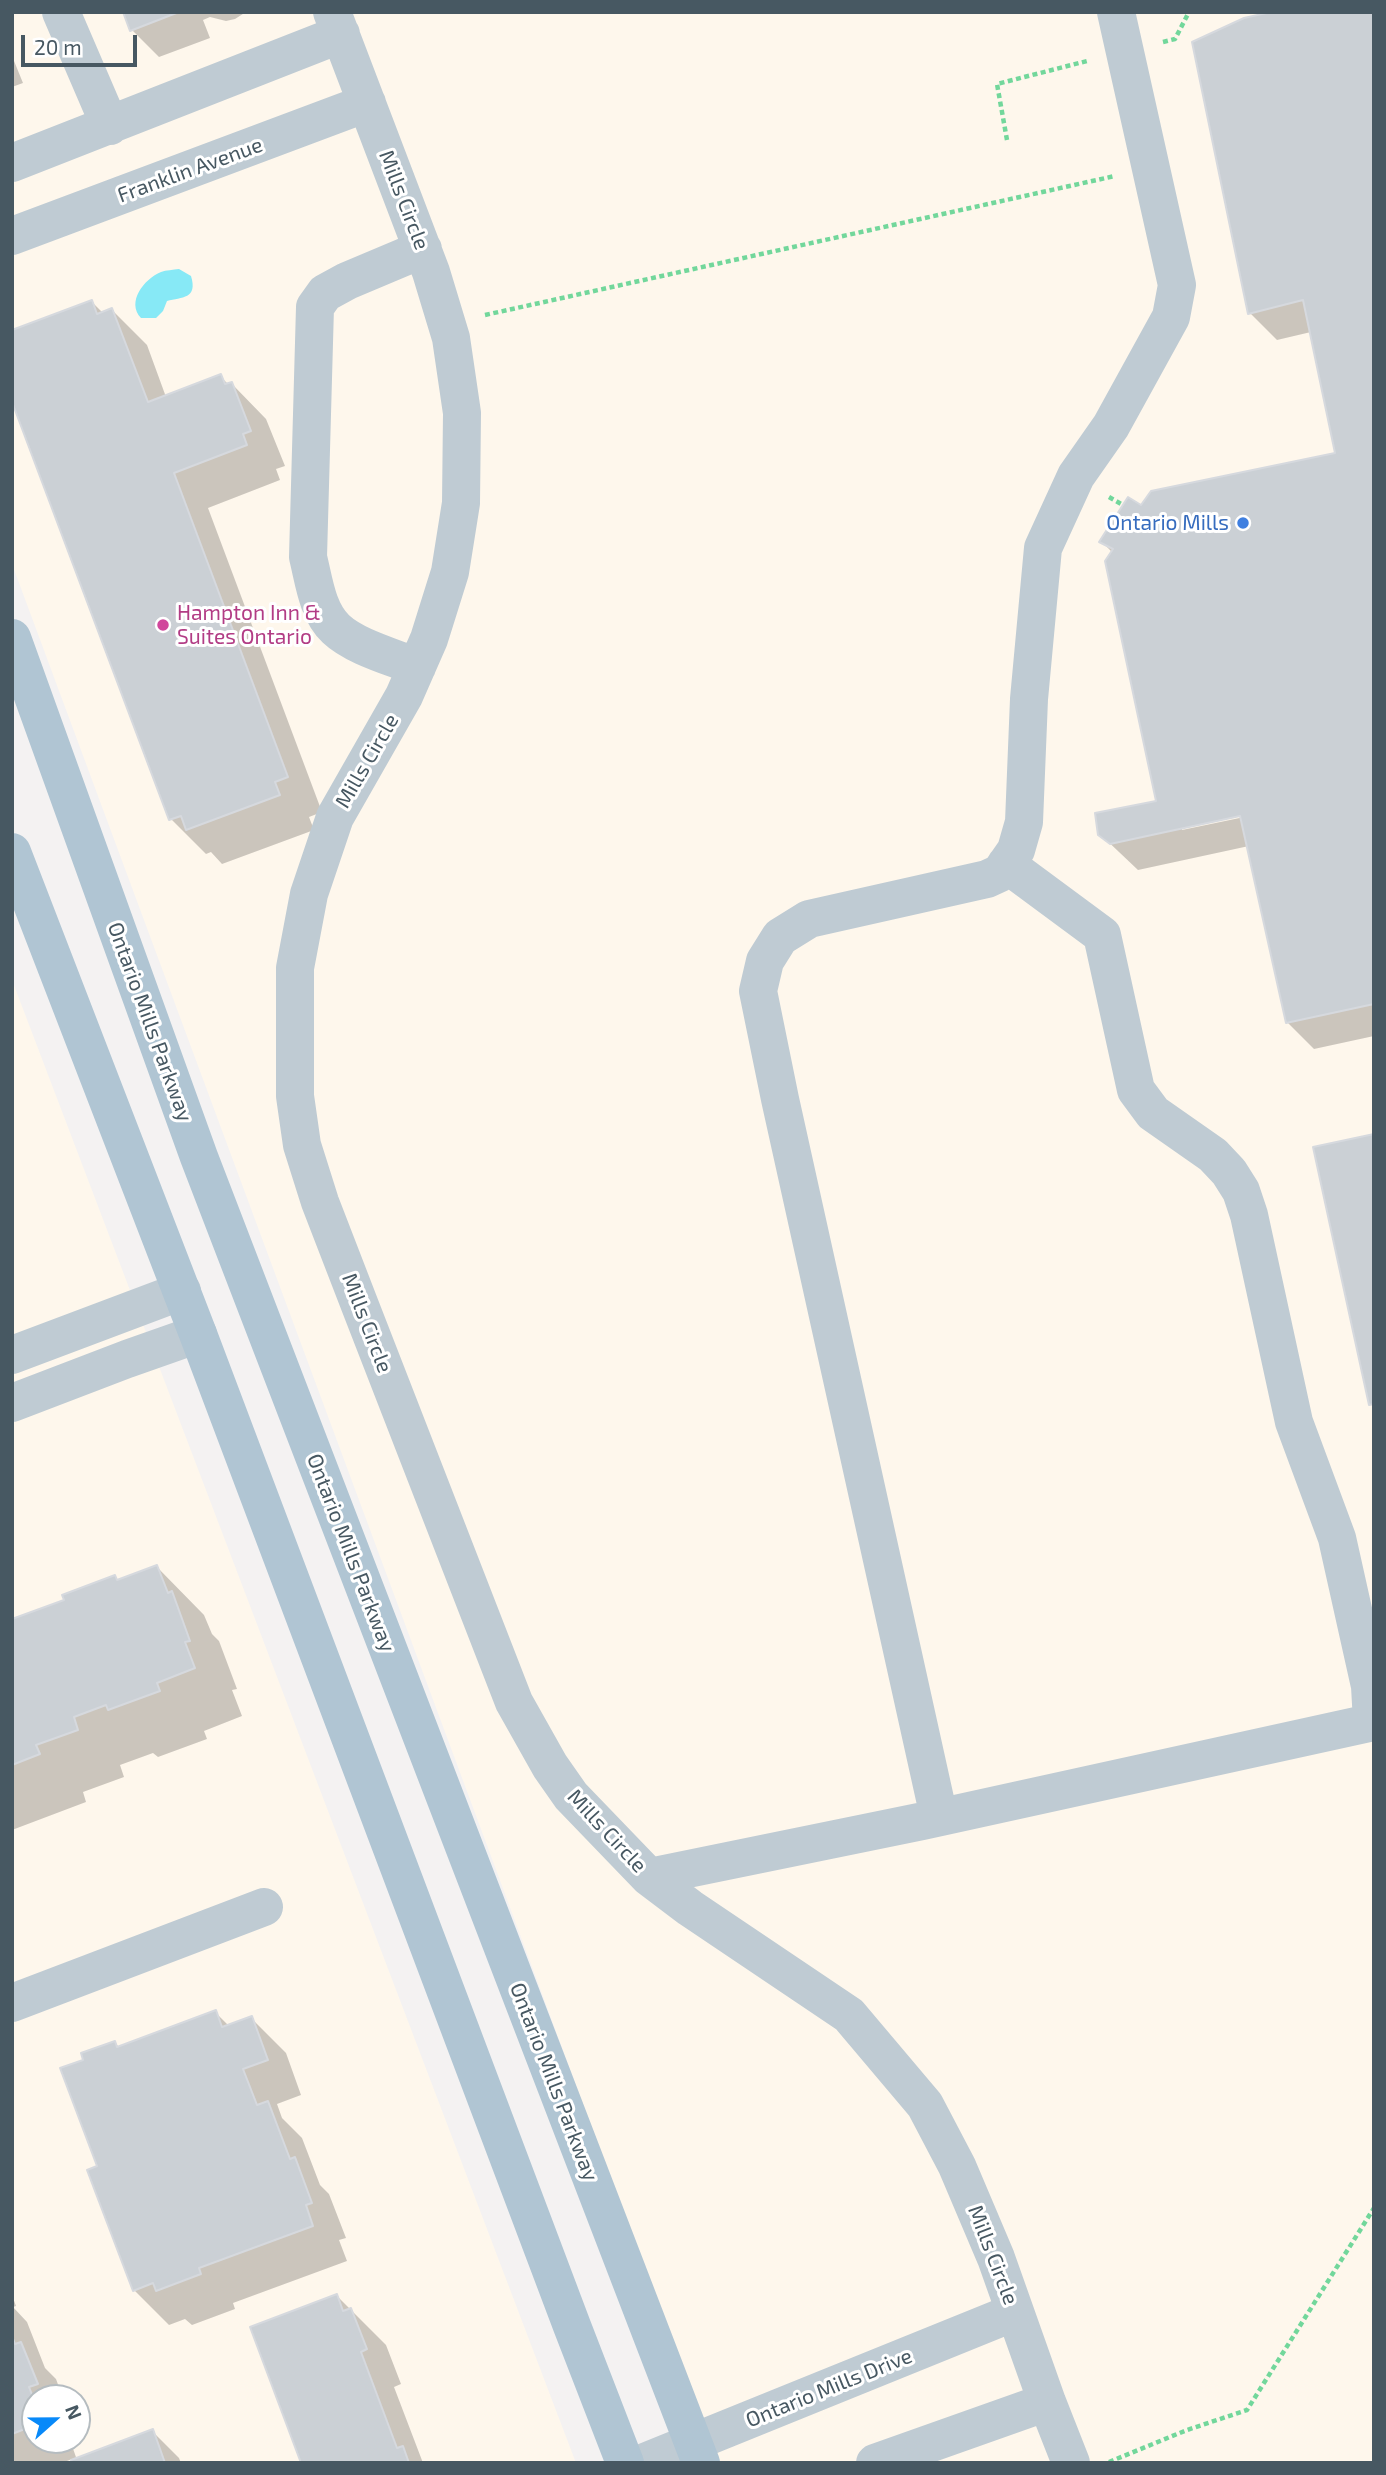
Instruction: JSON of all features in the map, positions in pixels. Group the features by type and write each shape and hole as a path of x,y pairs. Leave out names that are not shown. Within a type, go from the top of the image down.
{"main road":[{"name":"Ontario Mills Parkway","path":"12,638 199,1157 697,2453"},
{"path":"12,852 182,1291 625,2463"}],"street":[{"path":"61,12 110,126"},
{"path":"939,1817 758,991 765,961 780,937 809,919 987,879 1000,873 1016,850 1024,822 1029,699 1043,548 1076,476 1111,426 1171,317 1176,300 1177,285 1116,12"},
{"path":"12,163 110,126 337,23"},
{"name":"Mills Circle","path":"337,23 423,249 447,326 462,413 461,503 450,572 429,639 404,696 335,817 309,894 295,968 295,1096 302,1145 320,1202 514,1702 550,1766 571,1796 649,1877 690,1908 849,2015 925,2105 942,2135 996,2258 1047,2402 1072,2463"},
{"name":"Franklin Avenue","path":"12,236 368,103"},
{"path":"417,667 354,641 336,629 324,612 308,557 315,307 325,293 347,281 423,249"},
{"path":"649,1877 1373,1722 1370,1685 1337,1538 1294,1422 1249,1215 1241,1191 1229,1172 1213,1155 1153,1113 1136,1090 1102,935 1006,864"},
{"path":"12,1355 182,1291"},
{"path":"12,1403 198,1334"},
{"path":"12,2003 264,1907"},
{"name":"Ontario Mills Drive","path":"642,2463 697,2453 1015,2312"},
{"path":"875,2463 1047,2402"}],"path":[{"path":"1007,140 997,84 1175,38 1189,12"},
{"path":"447,326 1115,176 1152,173"},
{"path":"1108,2463 1187,2430 1247,2410 1374,2208"}],"shaded area":[{"name":"Ontario Mills","path":"12,12 1374,12 1374,2463 716,2463 12,564"},
{"path":"12,980 576,2463 12,2463"}],"water":[{"path":"179,269 191,276 193,284 190,293 167,301 156,318 141,318 135,305 143,285 161,272"}],"building":[{"path":"123,12 179,12 130,31"},
{"name":"Ontario Mills","path":"1271,12 1374,12 1374,1004 1286,1023 1240,816 1110,844 1098,835 1095,813 1156,801 1105,561 1113,549 1099,542 1128,497 1141,505 1151,491 1335,453 1303,300 1248,314 1192,42 1244,18"},
{"name":"Hampton Inn & Suites Ontario","path":"92,300 97,314 112,308 148,402 221,374 225,384 232,382 251,431 243,434 247,445 174,473 288,777 275,782 280,795 186,830 181,816 169,820 12,402 12,330"},
{"path":"1374,1134 1374,1404 1369,1405 1313,1147"},
{"path":"157,1565 168,1593 172,1591 190,1641 185,1642 195,1668 157,1683 160,1691 108,1710 106,1705 74,1717 78,1730 36,1745 40,1754 12,1765 12,1619 64,1600 62,1595 115,1575 117,1580"},
{"path":"216,2010 222,2027 252,2016 268,2060 243,2069 257,2105 268,2101 290,2159 295,2157 312,2203 306,2205 313,2226 199,2268 201,2274 156,2291 153,2283 133,2291 87,2170 97,2166 60,2068 83,2060 81,2053 115,2041 117,2047"},
{"path":"337,2294 343,2311 351,2308 367,2349 361,2352 397,2448 403,2446 409,2463 301,2463 250,2327"},
{"path":"12,2336 15,2344 21,2342 38,2384 21,2384 21,2430 12,2434"},
{"path":"153,2429 165,2463 72,2463 71,2460"}],"place":[{"name":"Ontario Mills","path":"1243,523"},
{"name":"Hampton Inn & Suites Ontario","path":"163,625"}]}
